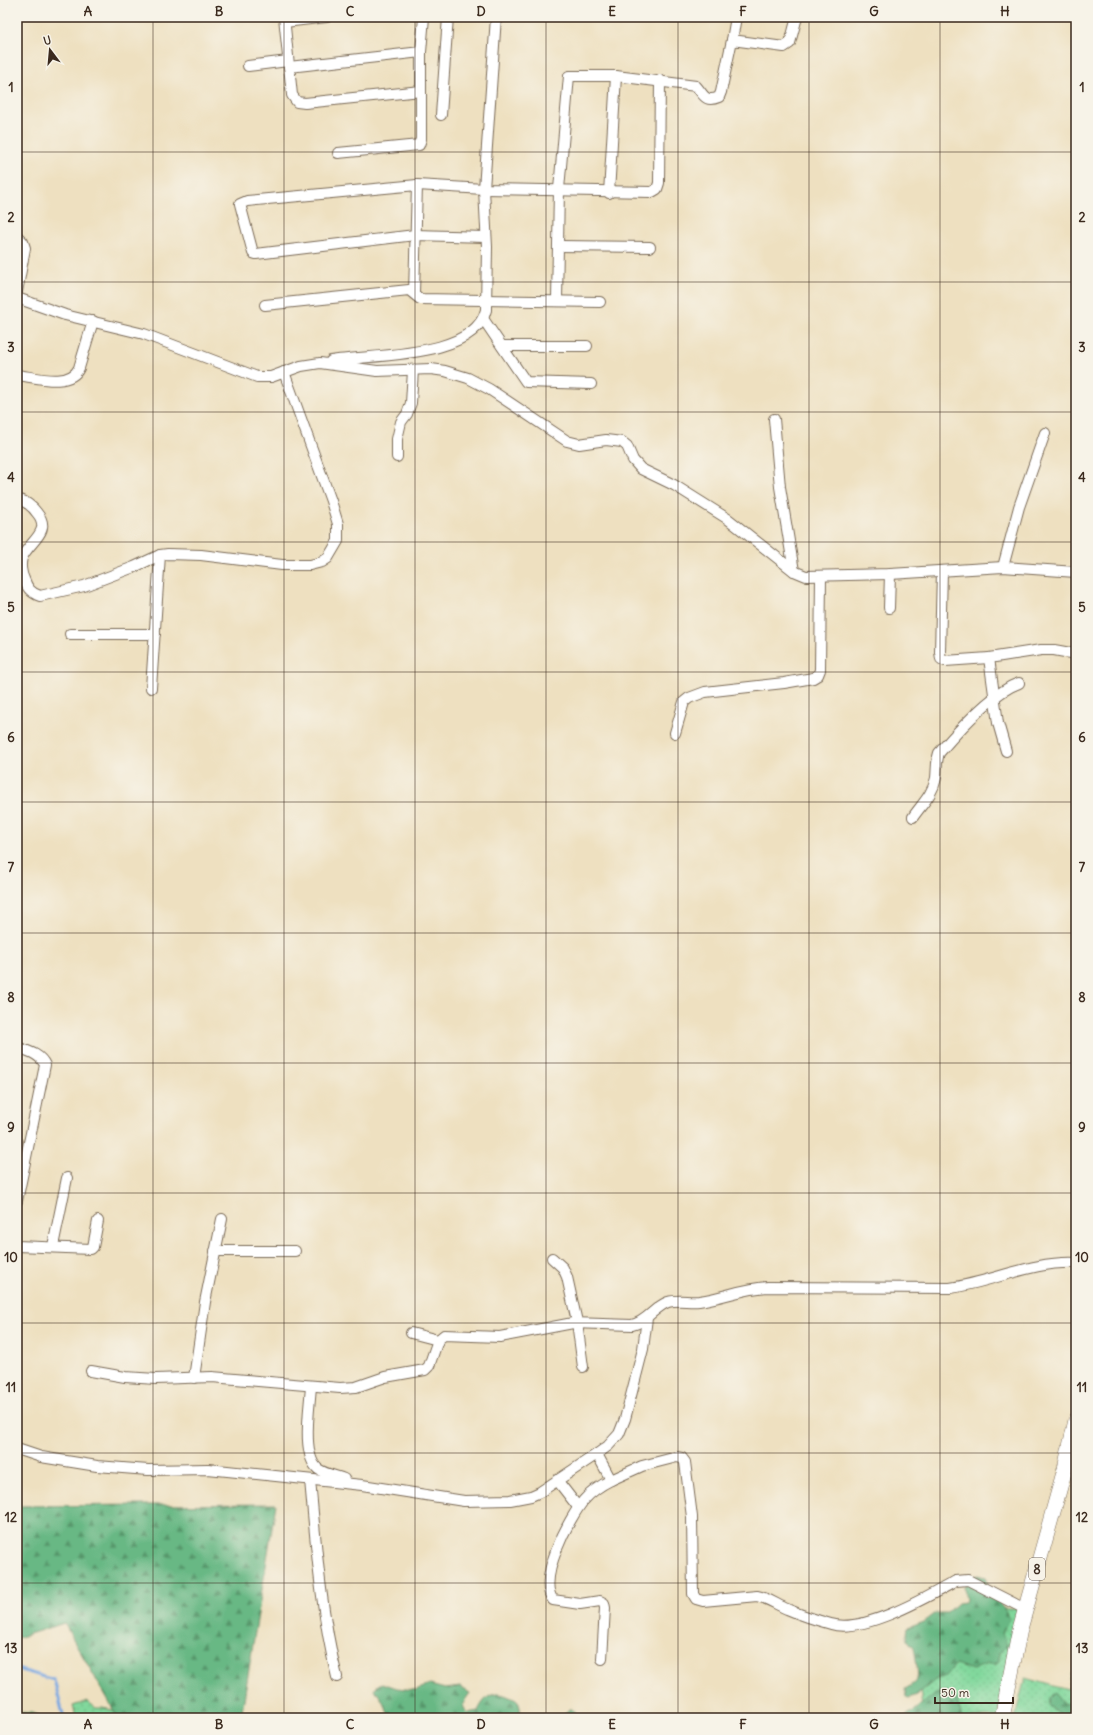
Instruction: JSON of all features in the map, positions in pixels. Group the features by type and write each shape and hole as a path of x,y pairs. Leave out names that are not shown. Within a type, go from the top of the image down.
{"highway":[{"name":"8","path":"1002,1718 1025,1609 1065,1469 1076,1420"}],"street":[{"path":"327,17 284,19 292,95 297,102 301,103 421,91"},
{"path":"338,153 419,145 421,139 421,52 424,17"},
{"path":"441,115 448,17"},
{"path":"496,17 484,189 486,237 486,301 484,320 526,382 591,384"},
{"path":"557,301 559,190 569,76 616,76 660,80 696,86 704,97 709,100 719,97 736,17"},
{"path":"732,40 784,47 790,43 797,17"},
{"path":"248,66 289,64 421,52"},
{"path":"609,193 616,76"},
{"path":"486,237 416,235 256,254 253,253 240,204 247,202 417,185 484,189 559,190 609,193 652,192 657,189 659,183 660,80"},
{"path":"414,293 417,185"},
{"path":"17,236 23,242 24,248 17,292"},
{"path":"558,246 650,246"},
{"path":"265,305 409,290 420,299 600,302"},
{"path":"17,298 65,315 130,329 163,340 248,375 264,378 271,377 301,366 350,358 423,352 456,340 474,329 484,320"},
{"path":"17,375 65,380 77,374 93,321"},
{"path":"502,346 587,346"},
{"path":"320,363 377,371 431,369 445,371 480,384 567,441 579,444 606,440 622,442 627,446 633,460 641,469 674,485 728,519 794,571 806,576 890,574 1003,567 1076,572"},
{"path":"397,457 397,439 400,422 407,414 411,403 413,370"},
{"path":"17,499 35,509 42,521 41,532 22,558 21,566 25,583 34,594 40,596 84,586 168,554 186,554 282,565 310,565 322,562 328,558 338,540 338,524 284,372"},
{"path":"774,419 780,487 794,571"},
{"path":"1003,567 1019,506 1045,433"},
{"path":"151,688 160,556"},
{"path":"942,571 941,659 945,661 989,658 1041,650 1054,650 1076,654"},
{"path":"889,608 890,574"},
{"path":"675,733 684,702 696,694 784,684 813,678 818,675 820,670 822,576"},
{"path":"70,634 155,634"},
{"path":"989,658 998,724 1006,751"},
{"path":"913,817 932,793 936,777 936,761 939,753 994,697 1019,683"},
{"path":"17,1047 37,1055 42,1059 45,1065 21,1161 17,1201"},
{"path":"53,1246 67,1178"},
{"path":"194,1378 202,1316 214,1250 222,1219"},
{"path":"17,1246 53,1246 91,1250 98,1221"},
{"path":"214,1250 295,1251"},
{"path":"552,1258 564,1268 566,1272 577,1322 583,1367"},
{"path":"91,1371 125,1377 156,1379 212,1377 348,1388 385,1377 422,1371 429,1366 438,1340 444,1335 506,1336 577,1322 626,1326 637,1324 668,1302 677,1300 700,1301 748,1288 950,1288 972,1284 1045,1264 1060,1262 1076,1263"},
{"path":"17,1449 41,1457 97,1466 148,1470 208,1469 362,1484 464,1501 489,1502 531,1496 540,1492 597,1454 608,1446 618,1434 625,1419 643,1349 647,1318"},
{"path":"411,1333 438,1340"},
{"path":"311,1386 308,1450 312,1463 319,1470 362,1484"},
{"path":"597,1454 611,1480"},
{"path":"602,1659 604,1603 600,1601 580,1604 553,1600 548,1589 554,1556 578,1507 597,1488 642,1466 677,1457 682,1458 686,1462 692,1517 693,1594 696,1599 703,1600 757,1596 764,1597 787,1609 831,1625 842,1627 859,1625 914,1604 956,1581 964,1579 1025,1609"},
{"path":"310,1480 320,1589 331,1654 337,1677"},
{"path":"557,1480 578,1507"}],"green space":[{"path":"276,1504 241,1718 118,1718 64,1623 17,1638 17,1506"},
{"path":"977,1575 985,1577 989,1589 1005,1608 1008,1620 1002,1633 1007,1645 999,1652 999,1661 997,1664 987,1664 972,1670 956,1664 945,1676 935,1680 917,1695 909,1698 906,1697 905,1689 916,1682 918,1675 914,1647 908,1639 908,1628 924,1622 936,1613 947,1613 958,1603 965,1602 964,1586"},
{"path":"997,1608 1023,1608 999,1718 949,1718 922,1709 920,1686"},
{"path":"1072,1671 1076,1672 1076,1718 1015,1718 1025,1678 1068,1690"},
{"path":"382,1683 397,1688 415,1690 430,1685 445,1689 460,1687 470,1693 463,1703 464,1708 468,1713 478,1711 483,1702 489,1696 502,1694 518,1702 521,1718 389,1718 386,1707 375,1689"},
{"path":"943,1691 954,1695 963,1718 903,1718 933,1696"},
{"path":"1055,1693 1063,1703 1066,1704 1072,1699 1076,1700 1076,1718 1044,1718 1057,1717 1060,1715 1049,1705 1050,1698"},
{"path":"87,1701 96,1708 137,1715 138,1718 76,1718 73,1706"},
{"path":"569,1709 572,1709 579,1718 560,1718"},
{"path":"17,1712 32,1713 44,1718 17,1718"}],"waterway":[{"path":"17,1669 54,1680 64,1718"}]}
